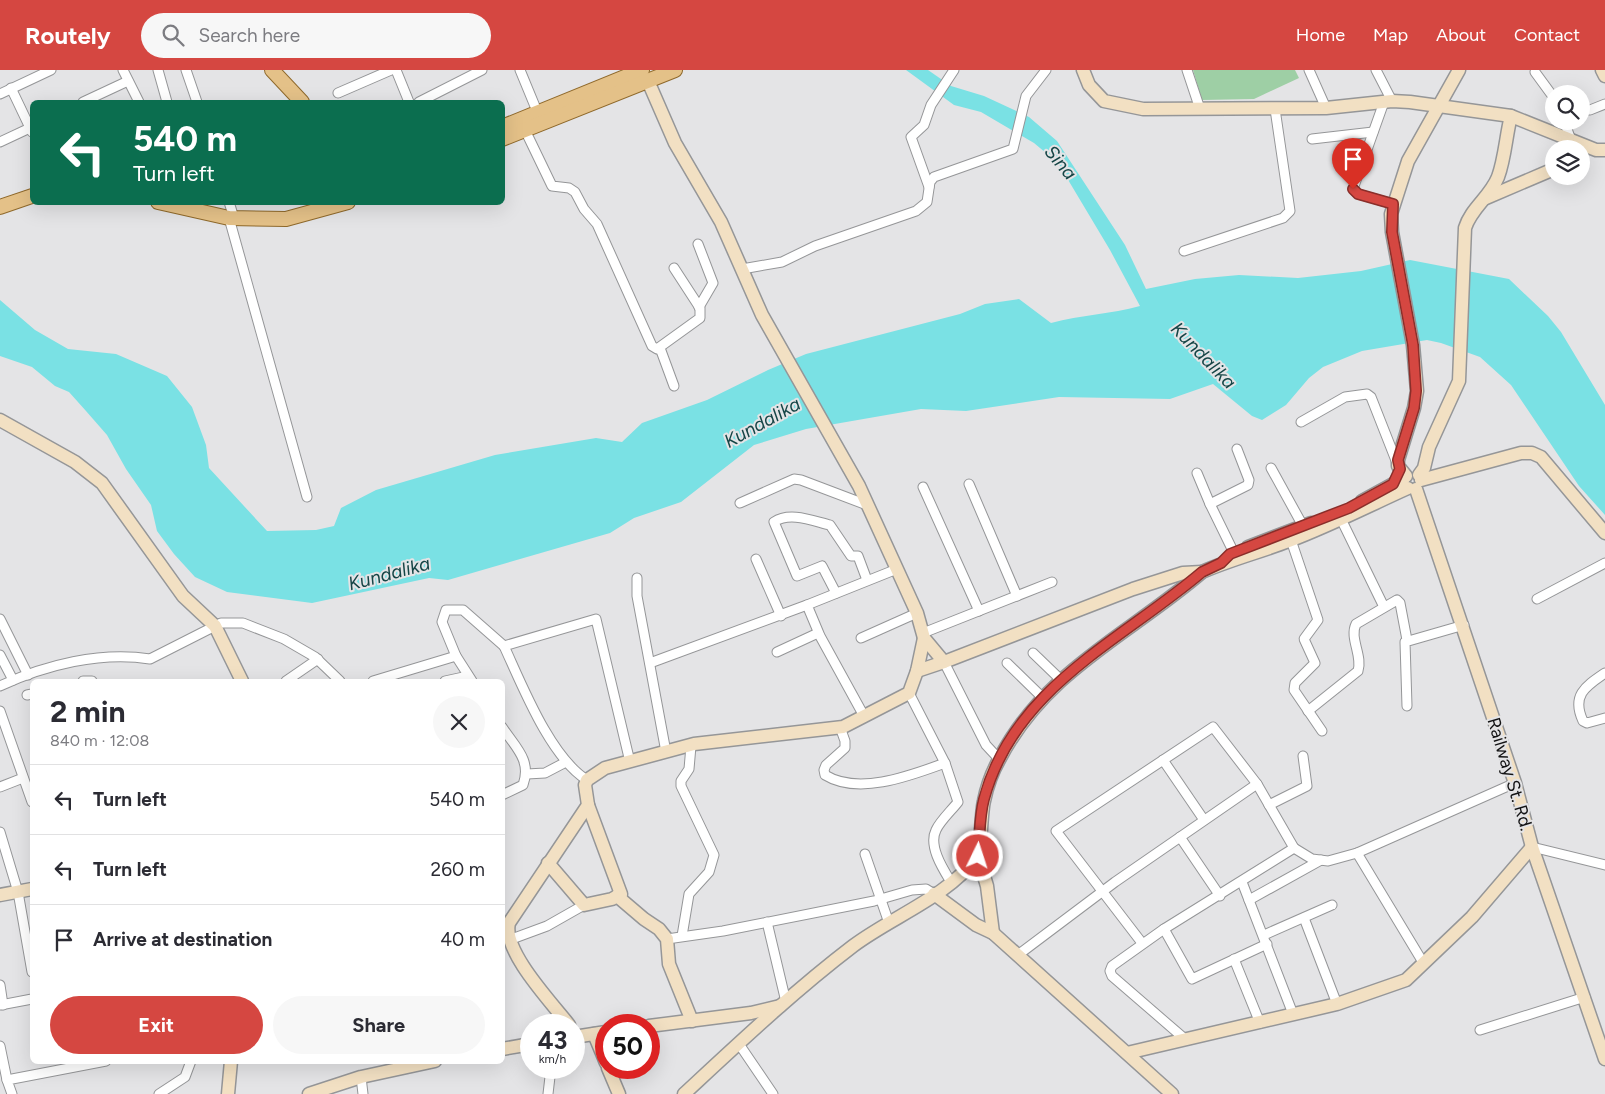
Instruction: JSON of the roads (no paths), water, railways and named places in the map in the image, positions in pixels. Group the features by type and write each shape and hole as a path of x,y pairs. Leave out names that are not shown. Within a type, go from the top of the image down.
{"main road":[{"path":"272,70 300,100"},
{"path":"505,127 540,117 645,76 675,70"},
{"path":"505,139 524,130 540,117"},
{"path":"0,207 29,197"},
{"path":"176,205 232,218 286,219 337,205"}],"street":[{"path":"0,94 51,70"},
{"path":"123,70 139,100"},
{"path":"158,70 166,100"},
{"path":"186,70 196,100"},
{"path":"338,93 391,70"},
{"path":"396,70 408,100"},
{"path":"423,100 482,70"},
{"path":"520,70 540,117"},
{"path":"742,269 782,262 816,246 916,211 927,202 930,182 938,175 1013,149 1026,96 1046,70"},
{"path":"1083,70 1089,85 1104,101 1143,109 1326,108 1388,101 1511,116 1571,140"},
{"path":"1187,70 1200,109"},
{"path":"1309,70 1326,108"},
{"path":"1376,70 1388,101 1373,132 1353,189 1358,194 1393,204"},
{"path":"1407,478 1416,400 1413,345 1398,256 1392,232 1393,204 1408,161 1459,70"},
{"path":"1602,70 1605,76"},
{"path":"1535,72 1545,86"},
{"path":"929,188 911,137 924,125 931,105 951,73"},
{"path":"506,937 547,926 584,905 621,894 588,805 584,785 597,771 691,746 840,727 910,693 918,671 923,636 917,613 897,569 867,505 762,315 721,222 675,143 645,76"},
{"path":"88,100 128,81"},
{"path":"11,88 30,125"},
{"path":"1590,110 1605,104"},
{"path":"1184,252 1282,218 1290,211 1275,109"},
{"path":"1221,563 1233,562 1341,519 1424,468 1429,447 1459,381 1465,228 1469,214 1486,198 1498,176 1511,116"},
{"path":"0,142 30,130"},
{"path":"524,130 552,186 568,188 575,192 584,210 597,224 652,346 657,349 700,318 701,314 699,307 674,268"},
{"path":"1567,130 1571,140"},
{"path":"1312,139 1373,132"},
{"path":"1486,198 1545,173"},
{"path":"0,200 29,197"},
{"path":"230,205 308,497"},
{"path":"698,244 713,283 699,307"},
{"path":"660,348 674,386"},
{"path":"1301,422 1345,397 1367,394 1407,478"},
{"path":"0,420 75,462 102,483 183,596 215,626 241,679"},
{"path":"1210,504 1248,485 1237,449"},
{"path":"993,933 987,886 978,856 983,802 990,778 999,759 1024,718 1080,662 1202,572 1221,563 1234,553 1349,508 1407,478 1521,453 1532,453 1541,457 1605,533"},
{"path":"1271,468 1303,526"},
{"path":"1197,473 1234,553"},
{"name":"Railway St. Rd.","path":"1407,478 1464,625 1515,783 1532,847 1605,1059"},
{"path":"740,503 794,479 867,505"},
{"path":"969,484 1017,596"},
{"path":"923,487 979,611"},
{"path":"836,593 822,566 797,576 774,522 781,517 798,518 830,525 851,556 858,556 868,580"},
{"path":"1341,519 1384,607"},
{"path":"1291,540 1318,620 1304,639 1315,663 1294,686 1296,693 1322,731"},
{"path":"756,559 781,616"},
{"path":"1537,599 1605,562"},
{"path":"650,663 781,616 897,569"},
{"path":"918,671 1133,588 1182,573 1202,572"},
{"path":"637,578 637,596 666,752"},
{"path":"923,636 1052,582"},
{"path":"1308,711 1356,675 1360,662 1354,627 1384,607 1398,601 1407,640"},
{"path":"807,605 818,633 864,716"},
{"path":"470,678 456,656 442,622 446,610 463,610 504,646 526,696 566,762 572,771 587,780"},
{"path":"861,638 917,613"},
{"path":"504,646 596,618 630,762"},
{"path":"0,619 28,675"},
{"path":"0,686 28,675 84,659 140,657 150,659 221,623 243,623 284,639 318,659 338,679"},
{"path":"1407,706 1404,643 1407,640 1464,625"},
{"path":"777,652 818,633"},
{"path":"923,636 944,662 986,745 999,759"},
{"path":"1033,653 1062,680"},
{"path":"0,655 13,680"},
{"path":"380,679 456,656"},
{"path":"289,679 318,659"},
{"path":"1007,662 1043,698"},
{"path":"1605,673 1583,689 1579,696 1581,718 1585,723 1605,718"},
{"path":"910,693 945,763 958,802 936,830 933,841 941,865 950,882"},
{"path":"0,711 30,797"},
{"path":"840,727 845,741 845,748 826,765 824,770 825,774 840,782 897,780 945,763"},
{"path":"1142,943 1056,831 1213,727 1257,784 1294,848 1312,859 1328,862 1357,854 1515,783"},
{"path":"505,731 523,756 527,774 523,785 505,794"},
{"path":"682,936 689,894 709,872 714,855 681,786 689,769 691,746"},
{"path":"1269,805 1307,786 1303,756"},
{"path":"1163,760 1204,820"},
{"path":"527,774 545,773 566,762"},
{"path":"0,788 23,778"},
{"path":"1018,955 1101,892 1257,784"},
{"path":"561,1014 536,982 506,937 509,923 588,805"},
{"path":"0,832 18,892 30,961"},
{"path":"1180,837 1220,896"},
{"path":"1127,1054 1337,1004 1406,980 1472,917 1532,847 1605,865"},
{"path":"1186,1040 1111,974 1112,966 1142,943 1294,848"},
{"path":"865,854 889,923"},
{"path":"1357,854 1424,964"},
{"path":"684,1094 784,1004 854,946 934,894 978,856"},
{"path":"1249,900 1321,860"},
{"path":"548,863 584,905"},
{"path":"1242,882 1266,939 1293,1014"},
{"path":"0,896 30,889"},
{"path":"667,939 722,931 880,900 922,889 934,894 976,925 993,933 1172,1094"},
{"path":"617,896 659,929 667,939 669,964 692,1021"},
{"path":"1164,929 1192,979 1234,959 1304,918 1332,906"},
{"path":"1304,918 1337,1004"},
{"path":"767,922 784,1004"},
{"path":"1234,959 1260,1023"},
{"path":"0,985 2,1005 30,999"},
{"path":"1480,1030 1585,997"},
{"path":"660,1025 751,1013 784,1004"},
{"path":"739,1044 773,1094"},
{"path":"0,1046 6,1080 12,1094"},
{"path":"505,1048 520,1046"},
{"path":"6,1080 84,1064"},
{"path":"159,1094 185,1077 190,1064"},
{"path":"228,1094 232,1064"},
{"path":"309,1094 361,1077 421,1064"},
{"path":"361,1077 363,1094"},
{"path":"548,1094 550,1079"},
{"path":"613,1079 619,1094"}],"water":[{"path":"906,70 928,70 951,86 984,96 1029,117 1057,141 1125,245 1146,289 1195,279 1239,275 1298,278 1361,271 1410,260 1509,279 1548,316 1561,332 1605,405 1605,515 1579,486 1511,385 1480,357 1427,340 1362,351 1323,367 1309,378 1286,405 1262,420 1252,416 1213,384 1170,399 1059,397 966,411 921,409 806,429 754,445 681,502 634,518 610,533 448,580 429,578 312,603 227,592 195,577 174,554 157,531 151,505 126,469 107,435 86,411 69,392 55,386 32,367 0,356 0,300 35,330 68,349 116,354 167,376 192,407 206,445 209,468 267,531 316,530 334,526 341,508 376,490 495,455 596,438 622,442 642,423 707,400 768,370 806,354 960,314 985,304 1019,299 1051,323 1140,306 1110,250 1058,163 1034,143 981,112 954,105"}],"water label":[{"name":"Sina","path":"1061,162"},
{"name":"Kundalika","path":"1204,355"},
{"name":"Kundalika","path":"762,422"},
{"name":"Kundalika","path":"389,573"}]}
